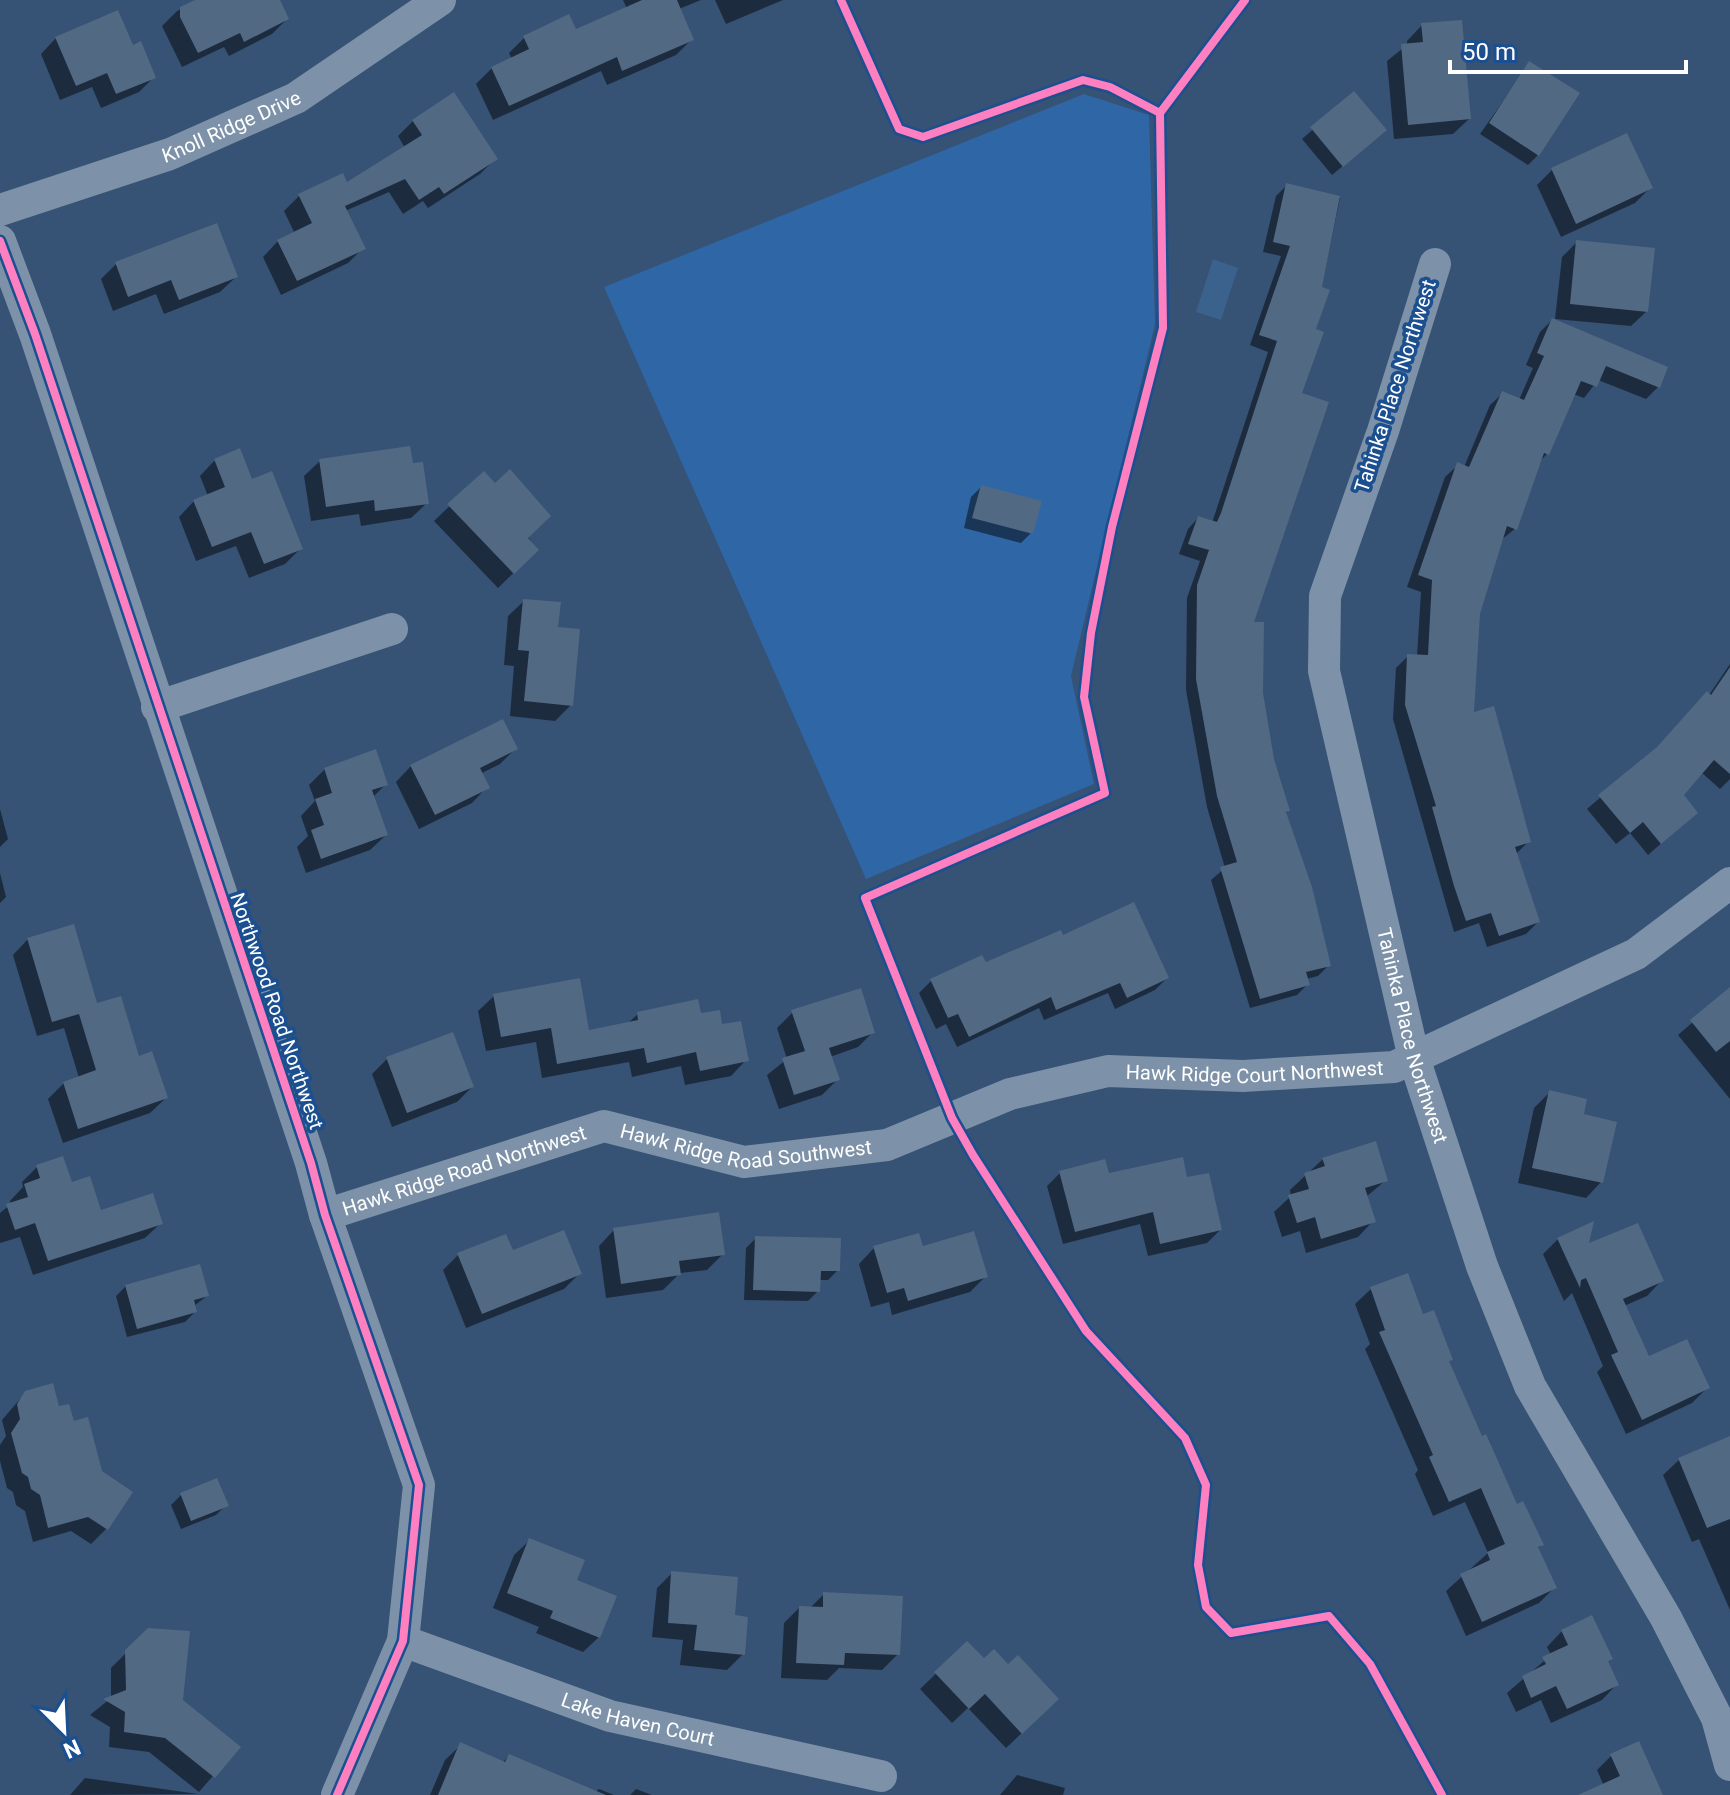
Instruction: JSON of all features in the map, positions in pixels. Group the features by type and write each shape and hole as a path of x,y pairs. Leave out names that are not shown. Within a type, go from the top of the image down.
{"street":[{"name":"Knoll Ridge Drive","path":"0,210 170,154 296,98 440,0"},
{"name":"Northwood Road Northwest","path":"0,241 35,334 311,1163 325,1215 419,1485 403,1641 337,1795"},
{"name":"Tahinka Place Northwest","path":"1435,264 1325,596 1324,671 1414,1058 1482,1266 1530,1386 1666,1618 1717,1718 1730,1765"},
{"path":"157,707 392,629"},
{"name":"Hawk Ridge Court Northwest","path":"887,1145 1010,1094 1108,1071 1243,1076 1394,1067 1636,954 1730,883"},
{"name":"Hawk Ridge Road Northwest","path":"325,1215 604,1126"},
{"name":"Hawk Ridge Road Southwest","path":"604,1126 744,1162 887,1145"},
{"name":"Lake Haven Court","path":"403,1641 610,1716 881,1776"}],"shaded area":[{"path":"1084,94 1149,115 1155,324 1071,676 1094,784 866,879 604,287"},
{"path":"1213,259 1238,268 1221,320 1196,312"}],"building":[{"path":"195,0 280,0 289,19 244,42 240,33 198,53 180,17 180,7"},
{"path":"642,0 677,0 694,40 622,71 617,57 509,106 491,67 529,49 523,36 569,14 576,29"},
{"path":"118,10 133,45 141,41 156,78 116,94 107,73 76,86 55,37"},
{"path":"1462,20 1471,119 1408,125 1401,44 1423,42 1421,23"},
{"path":"1529,61 1580,93 1539,156 1489,123"},
{"path":"1354,91 1387,130 1343,167 1310,127"},
{"path":"454,92 498,159 444,194 439,187 419,200 405,179 345,206 366,249 297,281 277,240 312,223 298,194 343,173 347,182 422,135 412,120"},
{"path":"1627,133 1653,188 1576,224 1551,168"},
{"path":"1286,183 1340,196 1322,287 1330,290 1316,329 1324,332 1302,393 1329,402 1254,622 1264,622 1263,693 1274,759 1290,811 1286,812 1312,887 1331,966 1306,972 1310,985 1260,999 1220,867 1237,862 1217,796 1196,679 1197,585 1209,550 1188,544 1198,516 1217,522 1221,513 1277,341 1259,335 1290,246 1273,242"},
{"path":"217,223 238,277 179,300 171,280 128,297 115,262"},
{"path":"1576,240 1655,248 1648,312 1570,304"},
{"path":"1552,318 1668,367 1660,388 1606,366 1597,387 1581,381 1549,455 1544,453 1517,530 1507,526 1480,614 1474,712 1494,706 1531,842 1515,847 1540,922 1499,936 1491,913 1466,921 1454,886 1432,807 1436,806 1405,705 1407,654 1428,655 1432,580 1418,575 1457,462 1469,467 1502,391 1524,400 1544,356 1537,353"},
{"path":"410,446 413,463 423,462 429,504 375,511 374,500 326,507 319,459"},
{"path":"240,448 252,479 272,471 303,549 264,564 251,532 212,547 193,500 225,487 214,459"},
{"path":"510,469 551,516 528,538 539,550 514,574 447,504 484,471 495,483"},
{"path":"981,485 1042,501 1033,534 972,518"},
{"path":"523,599 561,602 558,627 580,629 573,706 524,701 529,651 518,650"},
{"path":"1730,667 1730,774 1714,760 1684,795 1698,813 1661,844 1643,822 1630,833 1598,795 1657,747 1707,691 1711,695"},
{"path":"503,719 518,749 480,768 490,788 435,815 410,765"},
{"path":"376,749 388,785 372,790 388,835 321,859 311,830 324,825 315,799 332,793 324,768"},
{"path":"1134,902 1169,978 1127,998 1120,983 1056,1010 1051,997 969,1037 958,1014 948,1018 930,979 982,955 986,962 1061,930 1063,935"},
{"path":"74,924 97,1003 121,996 139,1056 152,1051 168,1098 78,1129 63,1082 96,1070 79,1014 52,1022 27,938"},
{"path":"580,978 589,1030 638,1020 637,1012 698,999 701,1013 720,1010 722,1024 741,1021 749,1061 700,1071 696,1052 647,1063 644,1048 557,1064 551,1028 501,1037 493,994"},
{"path":"1730,987 1730,1041 1716,1052 1690,1020"},
{"path":"861,988 875,1033 829,1048 840,1080 794,1095 782,1058 805,1051 791,1010"},
{"path":"453,1032 474,1087 407,1113 386,1057"},
{"path":"1549,1090 1587,1099 1584,1114 1617,1122 1603,1183 1532,1168"},
{"path":"1376,1141 1388,1181 1365,1188 1376,1222 1321,1239 1315,1217 1297,1223 1288,1195 1309,1189 1304,1173 1325,1166 1322,1158"},
{"path":"63,1156 72,1182 90,1176 101,1210 153,1193 163,1224 48,1261 35,1223 15,1230 6,1204 28,1197 24,1184 40,1178 36,1165"},
{"path":"1183,1157 1187,1177 1209,1173 1222,1230 1160,1244 1153,1212 1075,1232 1059,1171 1105,1159 1109,1173"},
{"path":"719,1212 725,1255 679,1261 681,1275 621,1284 613,1228"},
{"path":"1594,1221 1589,1243 1638,1223 1664,1281 1623,1299 1649,1356 1687,1339 1710,1388 1642,1420 1611,1355 1618,1352 1586,1278 1581,1280 1580,1288 1557,1238"},
{"path":"564,1230 582,1274 482,1314 457,1253 506,1234 513,1250"},
{"path":"974,1231 988,1277 908,1301 904,1288 887,1293 873,1246 919,1233 923,1246"},
{"path":"755,1236 841,1238 840,1271 821,1271 820,1292 753,1290"},
{"path":"200,1264 209,1296 194,1300 197,1312 137,1329 125,1285"},
{"path":"1408,1273 1423,1314 1434,1310 1453,1360 1449,1361 1482,1436 1486,1434 1517,1504 1523,1501 1544,1545 1538,1547 1557,1588 1482,1622 1460,1574 1490,1560 1487,1552 1505,1544 1481,1488 1449,1502 1429,1457 1433,1455 1379,1332 1385,1330 1370,1287"},
{"path":"53,1383 59,1406 69,1404 74,1421 88,1417 102,1471 133,1492 108,1530 88,1517 48,1528 40,1495 31,1489 28,1477 22,1473 11,1433 20,1419 17,1404 25,1391"},
{"path":"1730,1436 1730,1519 1707,1528 1678,1458"},
{"path":"217,1478 229,1506 191,1521 180,1493"},
{"path":"529,1538 585,1560 577,1580 617,1596 600,1638 550,1618 553,1611 507,1593"},
{"path":"671,1571 738,1577 735,1615 748,1617 745,1655 694,1650 697,1625 668,1623"},
{"path":"823,1592 903,1596 900,1655 845,1653 844,1665 796,1663 799,1606 823,1607"},
{"path":"1592,1615 1613,1659 1608,1661 1619,1685 1567,1709 1556,1686 1531,1698 1522,1676 1546,1664 1542,1657 1568,1645 1561,1630"},
{"path":"148,1628 190,1631 183,1700 241,1747 215,1778 165,1738 124,1732 125,1712 103,1699 126,1690 125,1650"},
{"path":"967,1641 984,1658 994,1649 1008,1664 1018,1655 1059,1699 1022,1734 985,1694 969,1709 934,1672"},
{"path":"1639,1741 1663,1795 1578,1795 1620,1776 1610,1754"},
{"path":"460,1742 505,1762 509,1754 606,1795 438,1795"}],"cycle path":[{"path":"841,0 899,129 923,137 1083,80 1110,87 1160,113"},
{"path":"1245,0 1160,113 1163,328 1112,527 1091,633 1084,697 1105,793 865,898 952,1118 973,1155 1086,1331 1185,1438 1206,1485 1198,1565 1206,1607 1231,1633 1329,1616 1370,1664 1442,1795"},
{"path":"0,241 35,334 311,1163 325,1215 419,1485 403,1641 337,1795"}]}
